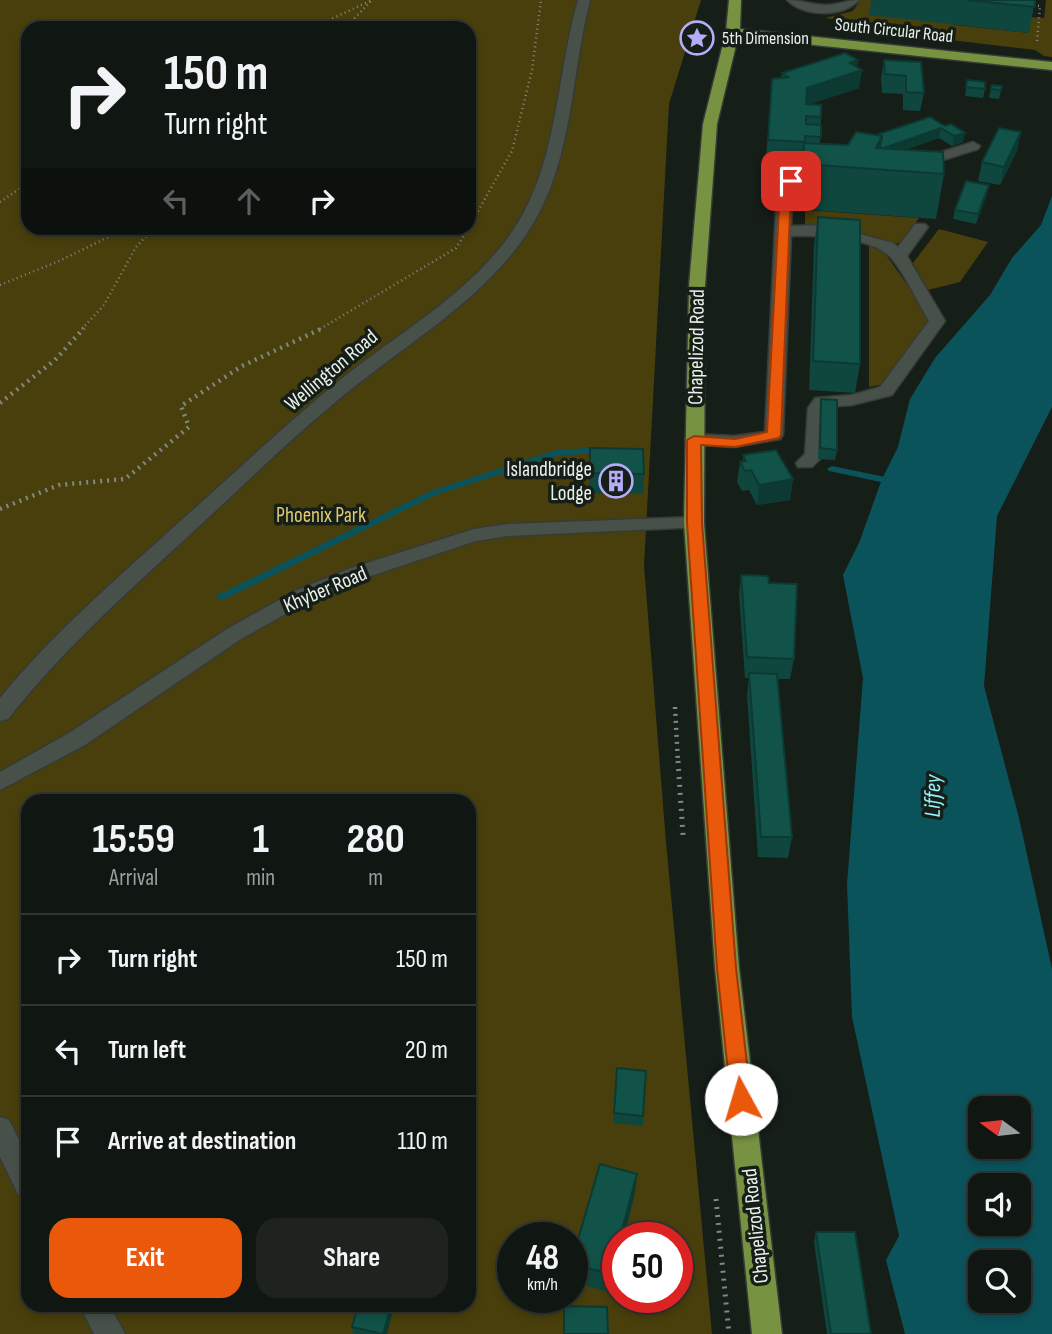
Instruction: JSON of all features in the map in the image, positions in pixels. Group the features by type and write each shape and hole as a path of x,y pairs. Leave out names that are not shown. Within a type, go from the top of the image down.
{"main road":[{"name":"Chapelizod Road","path":"735,0 733,32 710,124 696,286 694,523 726,968 766,1334"},
{"name":"South Circular Road","path":"733,32 1046,65"}],"street":[{"name":"Wellington Road","path":"0,713 33,671 75,628 233,485 346,384 470,288 494,266 531,214 546,174 584,0"},
{"path":"793,0 806,7 830,9 842,7 853,0"},
{"path":"902,168 973,146"},
{"path":"694,440 735,443 774,435 785,189 791,181 819,172 849,172"},
{"path":"899,256 920,227"},
{"path":"784,231 805,229 838,232 878,242 899,256 937,321 886,390 852,400 821,402 817,408 814,456 805,463"},
{"name":"Khyber Road","path":"0,782 77,739 234,634 304,594 358,573 474,535 508,530 694,523"},
{"path":"0,1129 21,1171"},
{"path":"97,1312 110,1334"}],"path":[{"path":"327,21 372,0"},
{"path":"352,21 372,0"},
{"path":"476,215 512,151 532,70 541,0"},
{"path":"1037,46 1040,0"},
{"path":"1026,4 1040,6"},
{"path":"0,202 21,188"},
{"path":"0,285 113,235"},
{"path":"0,403 55,360 104,305 136,247 147,235"},
{"path":"0,509 59,485 125,479 189,427 181,406 242,366 321,329 456,248 464,235"}],"green space":[{"name":"Phoenix Park","path":"0,0 701,0 669,104 644,566 666,842 712,1334 0,1334"},
{"path":"860,0 873,0 955,25 1029,33 1030,17 1044,18 1046,0 1052,0 1052,57 1044,56 1035,50 925,37 864,23 825,18 853,11"},
{"path":"805,210 919,218 901,242 895,244 860,233 805,225"},
{"path":"939,229 988,242 960,282 928,290 913,263"},
{"path":"869,245 880,246 932,320 884,384 869,387"}],"water":[{"name":"Liffey","path":"1052,196 1052,407 997,516 984,686 1019,818 1052,969 1052,1334 905,1334 886,1260 899,1236 852,1017 847,884 863,678 843,575 898,447 910,399 935,358 990,295 1012,258 1041,225"}],"building":[{"path":"967,0 1035,0 1035,7"},
{"path":"845,53 858,60 850,63 862,70 807,88 806,104 821,105 821,117 806,116 806,124 821,125 821,137 805,136 805,142 768,140 772,79 788,77 782,73"},
{"path":"884,60 921,62 924,93 906,92 906,76 885,74"},
{"path":"967,80 985,82 985,89 966,87"},
{"path":"992,85 1002,86 1001,90 991,89"},
{"path":"930,117 945,126 951,124 965,133 954,136 941,128 880,148 882,136 876,135"},
{"path":"999,128 1021,132 1004,167 982,162"},
{"path":"856,132 882,136 876,148 943,152 944,174 803,164 804,143 848,145"},
{"path":"966,181 989,185 978,214 955,210"},
{"path":"818,217 860,220 860,364 813,361"},
{"path":"821,399 837,400 837,450 820,448"},
{"path":"590,448 643,449 644,474 590,473"},
{"path":"776,450 793,479 759,485 751,470 745,471 740,462 746,461 743,455"},
{"path":"741,575 768,576 769,583 797,584 794,659 747,657"},
{"path":"749,673 777,674 792,837 761,837"},
{"path":"617,1068 646,1071 643,1116 614,1113"},
{"path":"600,1164 637,1174 624,1222 602,1222 602,1272 588,1268 588,1222 583,1222"},
{"path":"816,1232 855,1232 871,1334 831,1334"},
{"path":"588,1307 602,1307 602,1313 607,1313 608,1334 564,1334 564,1313 588,1313"},
{"path":"356,1312 389,1312 383,1334 352,1327"}],"waterway":[{"path":"221,597 433,493 556,453 604,450"},
{"path":"832,469 895,482"}],"place":[{"name":"5th Dimension","path":"697,38"},
{"name":"Islandbridge Lodge","path":"616,481"}],"route":[{"path":"741,1099 726,968 694,523 694,440 735,443 756,441 774,435 777,421 785,189 791,181"}]}
